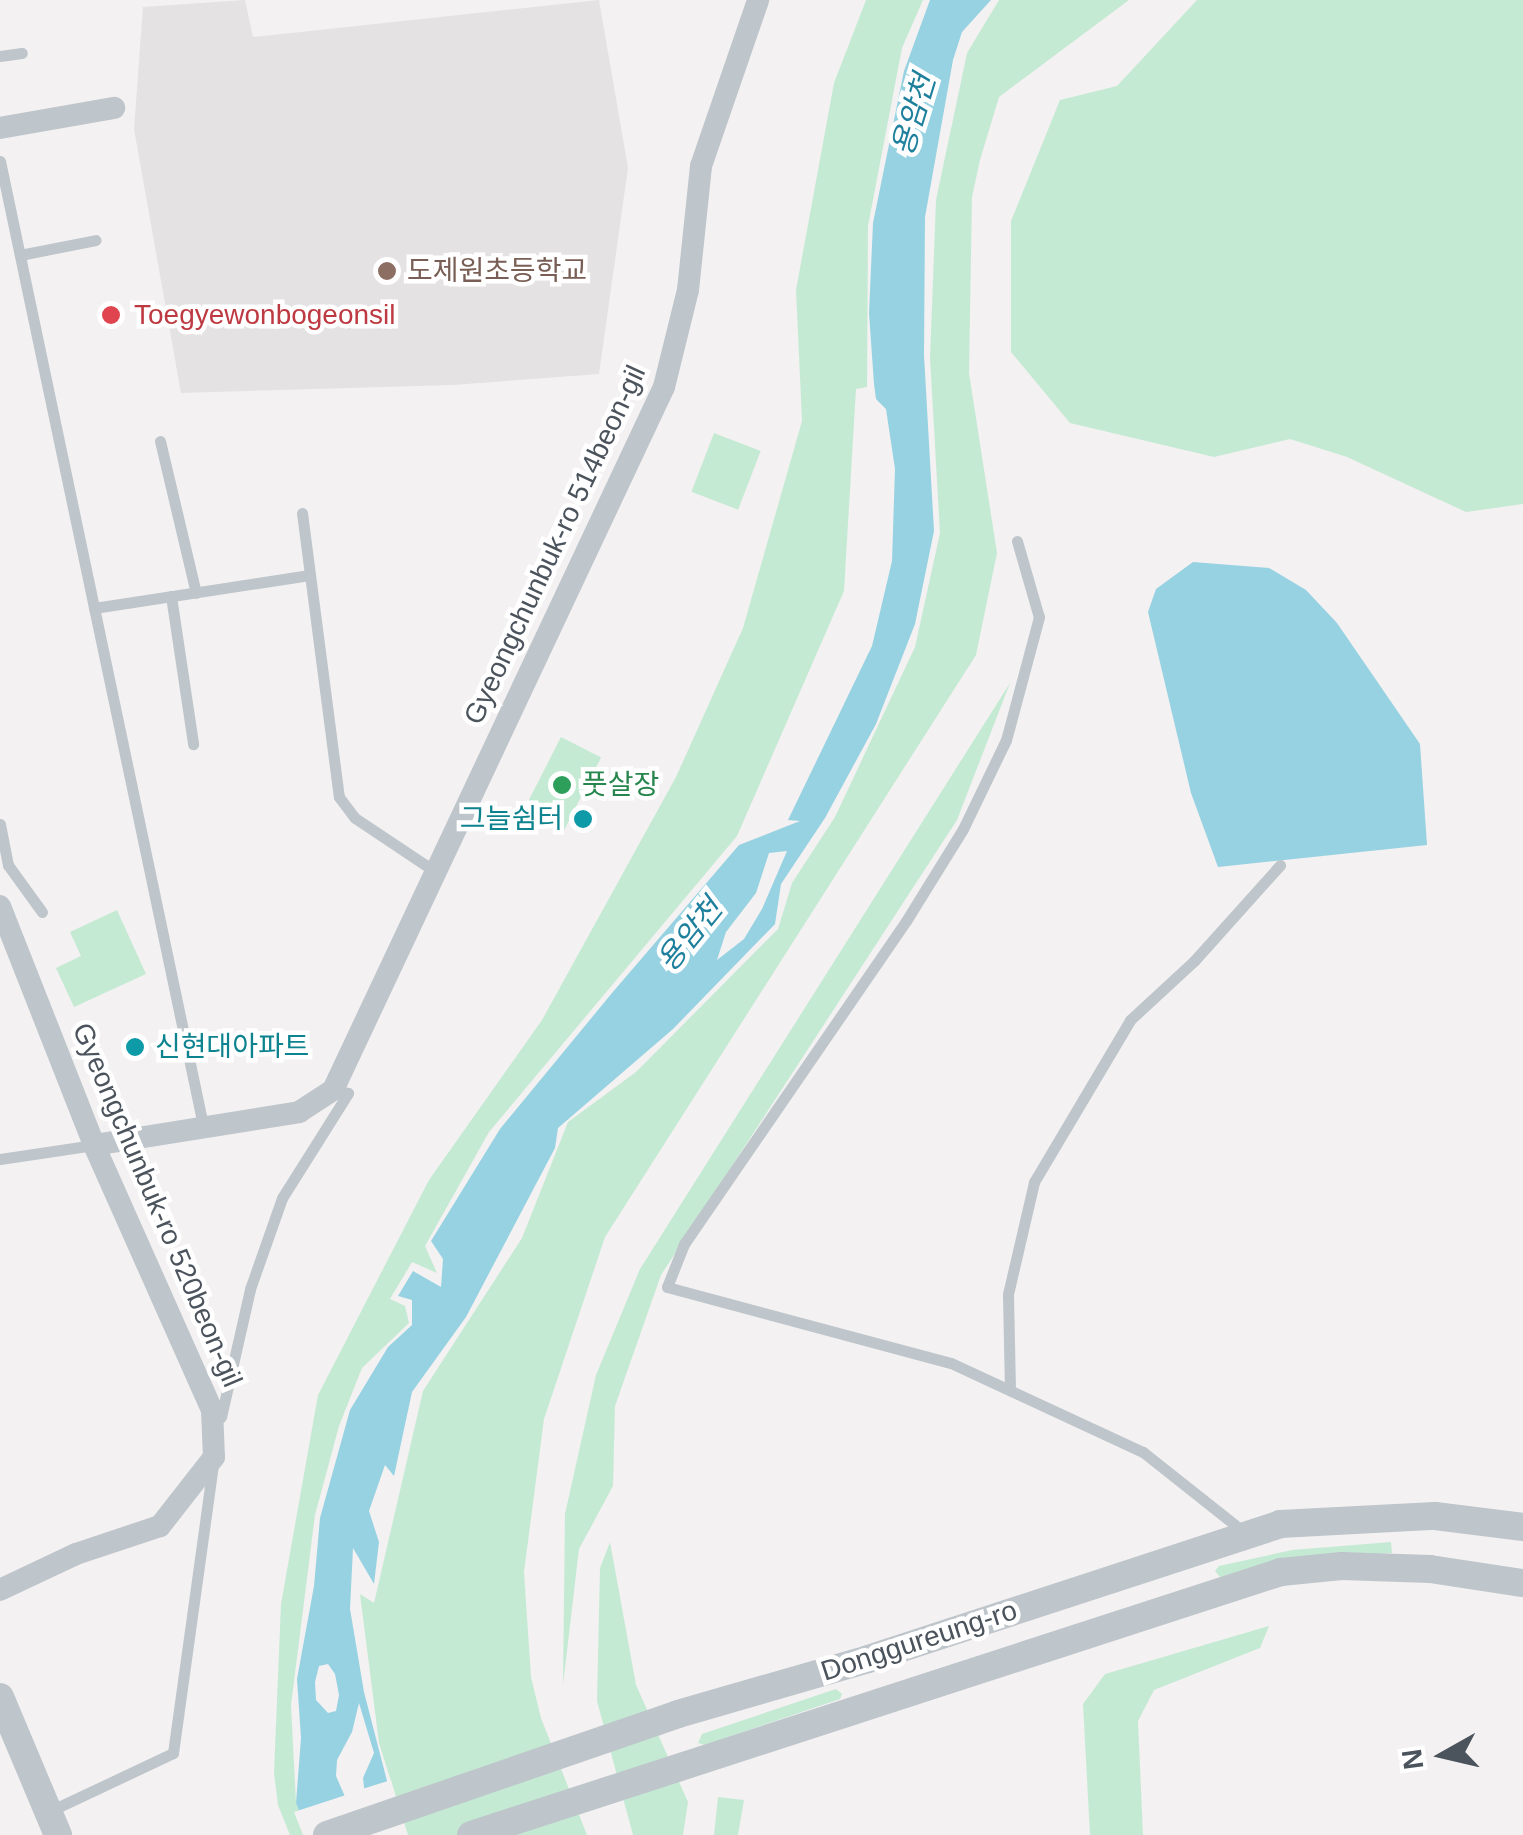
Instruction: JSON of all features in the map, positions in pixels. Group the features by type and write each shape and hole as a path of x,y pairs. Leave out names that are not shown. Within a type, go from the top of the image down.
{"street":[{"name":"Gyeongchunbuk-ro 514beon-gil","path":"334,1090 664,388 688,290 701,166 758,0"},
{"path":"0,128 114,108"},
{"name":"Gyeongchunbuk-ro 520beon-gil","path":"0,906 94,1145 212,1410 214,1457"},
{"path":"94,1145 300,1112 334,1090"},
{"path":"0,1590 76,1554 160,1526 214,1457"},
{"name":"Donggureung-ro","path":"327,1835 678,1714 868,1659 1280,1524 1435,1516 1523,1527"},
{"name":"Donggureung-ro","path":"471,1835 1281,1572 1342,1566 1430,1569 1523,1583"},
{"path":"0,1697 59,1827"}],"lane":[{"path":"0,56 22,53"},
{"path":"0,161 204,1130"},
{"path":"20,254 96,240"},
{"path":"160,440 196,592"},
{"path":"302,514 339,797 355,818 436,872"},
{"path":"1017,541 1039,617 1006,740 964,828 906,921 738,1160 684,1244 667,1286 951,1363 1144,1452 1248,1535"},
{"path":"94,608 308,575"},
{"path":"171,596 193,744"},
{"path":"0,824 8,865 42,912"},
{"path":"1010,1390 1008,1294 1034,1182 1130,1020 1194,961 1280,866"},
{"name":"Gyeongchunbuk-ro 514beon-gil","path":"59,1827 173,1753 228,1372 250,1289 282,1198 348,1093 334,1090"},
{"path":"0,1159 94,1145"}],"shaded area":[{"name":"도제원초등학교","path":"245,0 253,37 599,0 628,168 599,374 453,385 181,393 134,129 143,7"}],"green space":[{"path":"866,0 923,0 902,48 868,226 867,387 856,389 844,591 737,836 489,1132 425,1246 437,1273 412,1262 390,1299 405,1306 409,1323 362,1368 339,1426 315,1515 291,1705 296,1803 308,1835 290,1835 278,1805 274,1773 281,1604 318,1395 429,1180 542,1020 676,777 743,628 802,421 796,290 834,83"},
{"path":"999,0 1129,0 999,97 980,160 972,197 969,373 997,553 976,655 605,1237 544,1419 524,1572 531,1677 541,1718 587,1835 408,1835 379,1743 360,1594 374,1603 423,1391 522,1238 568,1122 636,1072 778,929 792,883 835,817 915,647 940,533 930,358 936,200 967,53"},
{"path":"1197,0 1523,0 1523,504 1466,512 1347,457 1290,439 1214,457 1070,423 1011,352 1011,221 1060,100 1117,86"},
{"path":"714,433 761,451 738,510 691,492"},
{"path":"1010,683 957,820 661,1275 615,1406 613,1486 579,1549 563,1685 565,1514 596,1375 640,1269"},
{"name":"풋살장","path":"561,737 601,757 563,833 522,813"},
{"path":"117,910 146,974 74,1007 56,968 81,956 70,932"},
{"path":"610,1542 636,1685 688,1802 683,1835 633,1835 597,1701 600,1568"},
{"path":"1391,1542 1392,1553 1340,1556 1220,1577 1215,1571 1219,1566 1292,1550"},
{"path":"1269,1626 1260,1648 1154,1690 1138,1721 1143,1835 1090,1835 1083,1704 1105,1674"},
{"path":"836,1689 842,1694 840,1699 705,1745 698,1743 702,1734"},
{"path":"718,1797 744,1800 738,1835 714,1835"}],"water":[{"name":"용암천","path":"930,0 991,0 962,32 953,60 925,217 924,355 934,531 915,624 876,724 825,818 781,884 775,924 673,1029 558,1128 555,1148 466,1317 412,1392 394,1476 385,1465 369,1511 379,1542 374,1584 353,1548 350,1609 364,1692 401,1835 308,1835 296,1803 301,1738 297,1679 314,1586 320,1518 350,1410 388,1347 412,1325 412,1300 398,1296 413,1271 441,1287 443,1259 431,1241 500,1129 612,993 739,845 800,821 788,820 872,646 892,561 895,469 886,409 876,399 874,384 869,313 873,223 904,71","holes":["787,851 762,909 744,939 717,960 726,932 756,893 769,853","328,1664 335,1674 339,1695 336,1711 328,1713 316,1700 319,1666","359,1703 374,1753 363,1778 365,1796 346,1799 336,1776 337,1760 352,1732"]},
{"path":"1193,562 1269,568 1306,590 1337,623 1420,744 1427,845 1218,867 1191,793 1148,612 1156,589"}],"pier":[{"path":"391,1780 406,1835 303,1835 294,1812 349,1794 355,1796 359,1790"}],"place":[{"name":"도제원초등학교","path":"387,271"},
{"name":"Toegyewonbogeonsil","path":"111,315"},
{"name":"풋살장","path":"562,785"},
{"name":"그늘쉼터","path":"583,819"},
{"name":"신현대아파트","path":"135,1047"}]}
